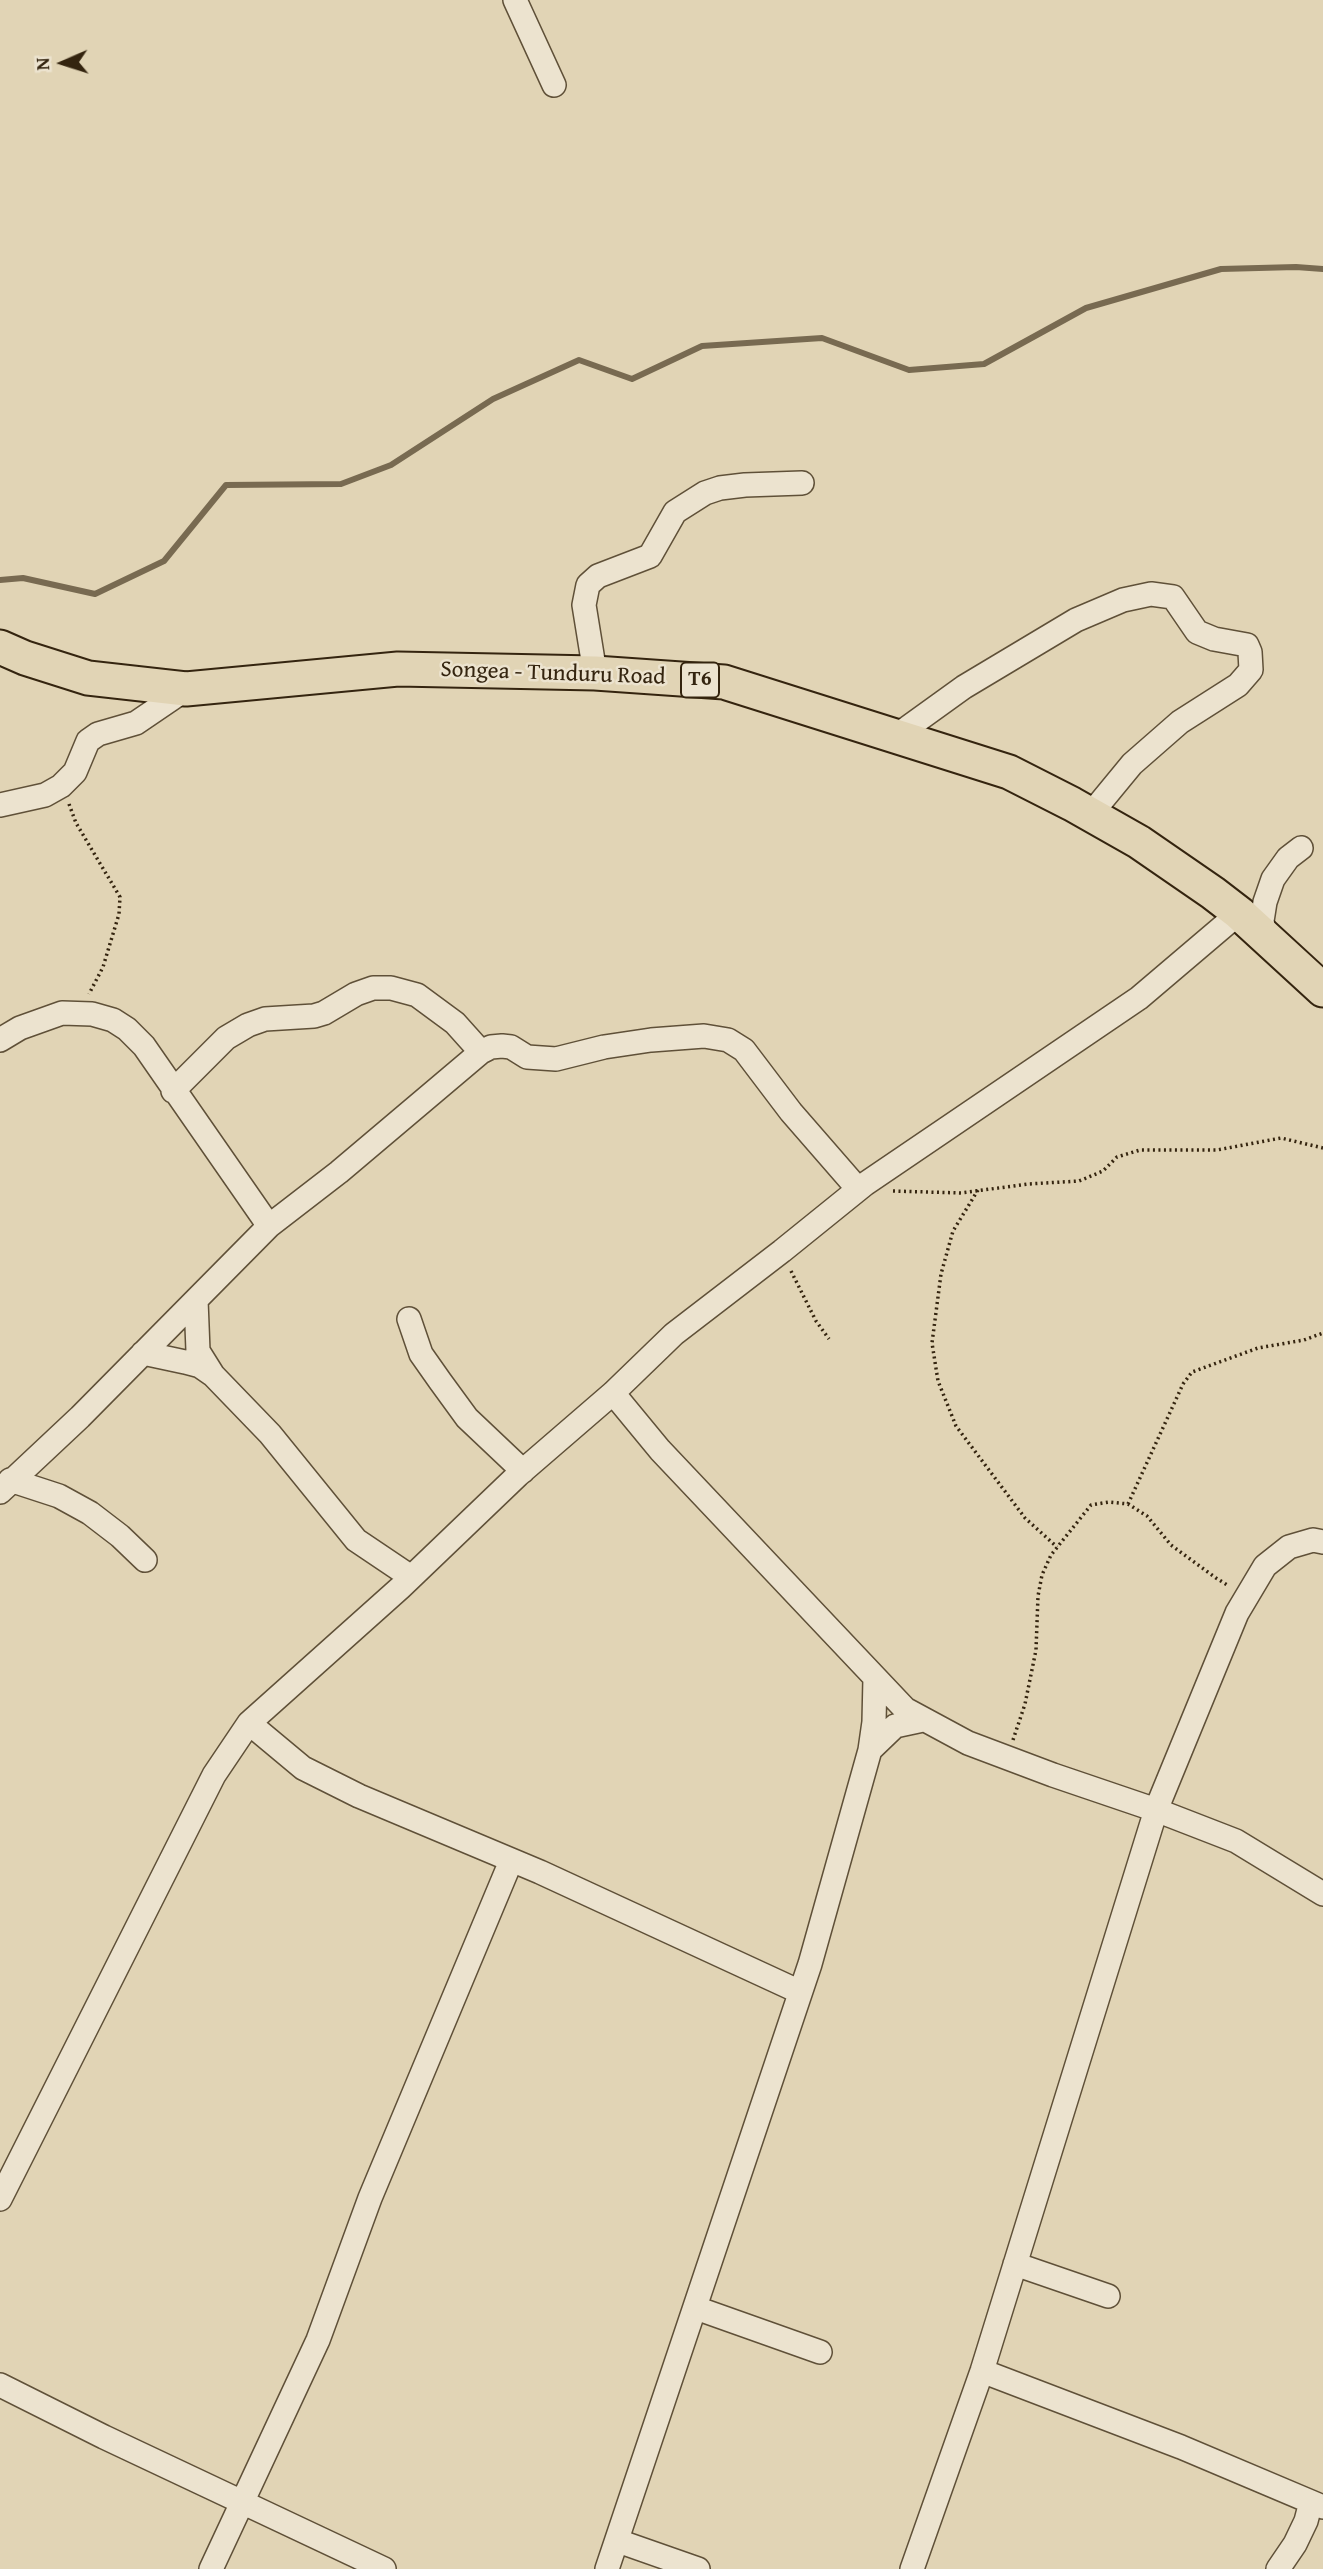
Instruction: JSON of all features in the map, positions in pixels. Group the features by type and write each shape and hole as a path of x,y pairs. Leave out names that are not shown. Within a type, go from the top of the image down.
{"highway":[{"name":"Songea - Tunduru Road","path":"0,647 88,678 186,689 398,669 596,673 724,682 1009,772 1139,842 1239,913 1323,990"}],"street":[{"path":"515,0 554,85"},
{"path":"596,673 584,605 588,585 598,576 650,556 675,512 705,493 745,485 802,483"},
{"path":"896,736 964,687 1076,620 1123,600 1151,594 1173,597 1197,632 1214,639 1247,645 1251,670 1238,685 1180,722 1132,764 1090,815"},
{"path":"0,806 45,795 61,786 75,772 88,741 98,734 136,723 186,689"},
{"path":"1265,936 1262,921 1273,879 1288,858 1301,848"},
{"path":"0,2199 214,1775 249,1723 411,1577 523,1471 613,1393 674,1334 861,1187 1139,998 1239,913"},
{"path":"173,1091 226,1038 248,1025 265,1019 324,1013 356,994 373,988 391,988 417,995 455,1023 481,1052"},
{"path":"0,1040 20,1028 62,1013 92,1014 113,1020 127,1029 144,1046 269,1226"},
{"path":"5,1486 53,1443 269,1226 339,1172 481,1052 502,1046 511,1047 527,1057 556,1059 604,1047 651,1040 704,1036 729,1040 744,1050 791,1112 861,1187"},
{"path":"196,1300 198,1351 213,1376"},
{"path":"409,1319 421,1354 460,1409 523,1471"},
{"path":"143,1353 200,1366 213,1376 260,1422 356,1540 411,1577"},
{"path":"613,1393 660,1450 905,1709 968,1743 1236,1841 1323,1894"},
{"path":"5,1486 59,1496 90,1513 145,1560"},
{"path":"912,2569 982,2371 1156,1810 1237,1613 1265,1566 1289,1547 1314,1540 1323,1542"},
{"path":"607,2569 800,1992 870,1750 875,1678"},
{"path":"870,1750 895,1726 923,1720"},
{"path":"249,1723 303,1768 359,1796 511,1861 800,1992"},
{"path":"211,2569 318,2340 375,2186 511,1861"},
{"path":"1015,2264 1108,2296"},
{"path":"696,2308 820,2352"},
{"path":"982,2371 1319,2503 1278,2569"},
{"path":"0,2385 103,2438 384,2569"},
{"path":"618,2540 698,2569"}],"path":[{"path":"61,786 76,823 120,897 119,914 99,977 77,1013"},
{"path":"861,1187 933,1194 1079,1181 1103,1171 1117,1157 1140,1150 1217,1150 1281,1138 1323,1148"},
{"path":"978,1190 953,1231 941,1274 932,1343 938,1381 956,1426 1025,1518 1057,1547"},
{"path":"782,1251 816,1321 829,1339"},
{"path":"1128,1504 1183,1384 1192,1372 1258,1348 1304,1340 1323,1333"},
{"path":"1006,1758 1025,1704 1036,1650 1038,1596 1042,1575 1051,1555 1091,1505 1109,1502 1128,1504 1147,1516 1171,1545 1195,1564 1248,1595"}],"waterway":[{"path":"0,580 23,578 95,594 164,561 226,485 341,484 391,465 493,399 579,360 632,379 702,346 822,338 909,370 984,364 1086,308 1221,269 1323,269"}]}
